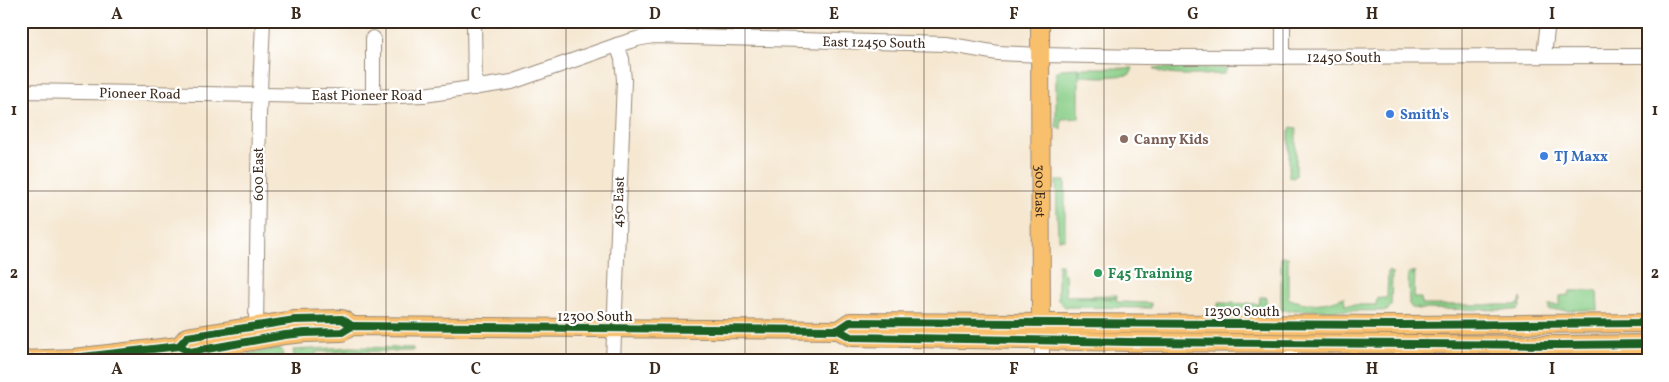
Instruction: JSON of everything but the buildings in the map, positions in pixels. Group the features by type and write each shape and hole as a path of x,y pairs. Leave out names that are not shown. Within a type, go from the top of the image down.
{"main road":[{"name":"300 East","path":"1040,21 1042,340"},
{"name":"12300 South","path":"179,346 187,337 295,320 342,319 352,326"},
{"name":"12300 South","path":"838,330 850,322 1395,325 1648,323"},
{"path":"1564,353 1564,339 1617,323"},
{"name":"12300 South","path":"21,360 80,358 179,346 190,352 285,335 342,332 352,326 838,330 851,337 1402,343 1564,353 1648,345"},
{"path":"1598,361 1648,345"}],"street":[{"name":"600 East","path":"256,327 259,95 263,21"},
{"path":"474,21 475,88"},
{"path":"1283,21 1283,57"},
{"path":"1544,56 1548,21"},
{"name":"East 12450 South","path":"475,88 512,82 616,45 653,36 945,44 998,53 1040,55"},
{"path":"372,38 373,97"},
{"name":"450 East","path":"613,361 624,80 622,59 616,45"},
{"name":"12450 South","path":"1040,55 1283,57 1648,56"},
{"name":"East Pioneer Road","path":"259,95 373,97 424,95 475,88"},
{"name":"Pioneer Road","path":"21,92 259,95"},
{"name":"300 East","path":"1042,340 1042,361"},
{"path":"1291,343 1291,361"},
{"path":"1402,343 1402,361"}],"green space":[{"path":"1079,68 1079,74 1080,68 1133,68 1128,75 1079,76 1079,118 1061,119 1061,130 1056,126 1056,73 1061,69"},
{"path":"1153,68 1227,68 1224,74 1176,75 1166,74"},
{"path":"1648,82 1648,148 1645,146 1644,141 1645,101"},
{"path":"1291,127 1296,128 1296,176 1293,178 1289,177 1289,132"},
{"path":"1056,181 1065,181 1065,239 1058,239"},
{"path":"1281,257 1288,257 1288,298 1316,304 1344,297 1345,305 1376,305 1377,298 1387,298 1388,271 1392,273 1391,305 1387,311 1281,310"},
{"path":"1058,264 1061,264 1062,272 1065,274 1066,296 1117,295 1117,302 1151,303 1151,308 1065,307 1058,300"},
{"path":"1414,271 1412,276 1415,271 1414,298 1421,298 1422,305 1514,305 1519,304 1521,298 1522,300 1519,309 1512,310 1419,309 1417,306 1418,309 1412,308 1409,304 1408,273"},
{"path":"1570,291 1597,291 1598,310 1549,310 1549,305 1560,305 1560,296 1569,295"},
{"path":"1260,297 1266,297 1266,308 1260,310 1218,309 1218,303 1259,304"},
{"path":"351,347 413,348 413,351 316,352 317,359 295,361 293,350"},
{"path":"281,349 283,356 274,357 267,361 248,361 248,353"}],"cycle path":[{"path":"179,346 187,337 295,320 342,319 352,326"},
{"path":"838,330 850,322 1401,325 1648,323"},
{"path":"21,360 73,358 179,346 190,352 285,335 342,332 352,326 838,330 851,337 1129,342 1648,344"}],"place":[{"name":"Smith's","path":"1390,114"},
{"name":"Canny Kids","path":"1124,139"},
{"name":"TJ Maxx","path":"1544,156"},
{"name":"F45 Training","path":"1098,273"}]}
